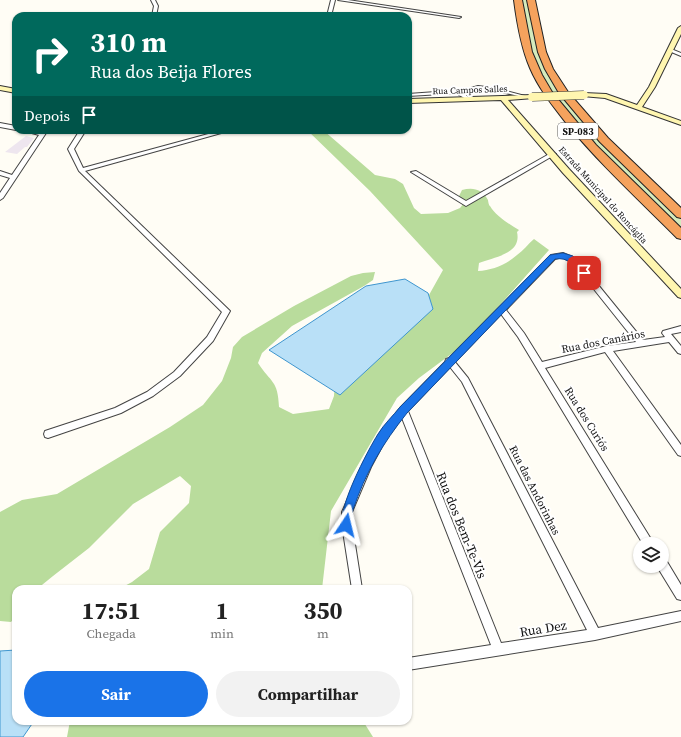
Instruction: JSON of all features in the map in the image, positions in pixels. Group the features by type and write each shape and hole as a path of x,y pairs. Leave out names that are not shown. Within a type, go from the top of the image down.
{"highway":[{"name":"SP-083","path":"517,0 528,50 534,67 557,106 606,161 681,234"},
{"name":"SP-083","path":"531,0 545,60 564,93 604,140 681,214"},
{"path":"534,0 534,15"}],"street":[{"path":"153,0 156,6 155,12"},
{"path":"330,12 333,0"},
{"path":"340,0 459,17"},
{"path":"372,5 375,0"},
{"path":"638,108 652,87 681,28"},
{"path":"671,50 681,55"},
{"path":"0,88 12,90"},
{"path":"412,95 484,88 531,97"},
{"path":"490,98 497,95 496,90"},
{"name":"Estrada Municipal do Roncáglia","path":"496,90 553,154 566,171 681,295"},
{"path":"464,91 461,94 468,99"},
{"name":"Rua Campos Salles","path":"412,101 598,95 606,96 681,122"},
{"path":"0,125 12,127"},
{"path":"0,198 43,134"},
{"path":"48,434 118,410 150,394 177,374 210,339 226,311 81,170 71,149 80,134"},
{"path":"81,170 214,134"},
{"path":"414,172 466,204 553,154"},
{"path":"0,173 14,177"},
{"path":"356,585 346,525 347,512 367,465 383,436 403,410 449,361 553,257 563,255 575,261 642,344"},
{"name":"Rua dos Curiós","path":"501,309 521,335 646,537"},
{"name":"Rua dos Canários","path":"540,366 607,349 673,340 681,329"},
{"path":"673,340 681,351"},
{"path":"607,349 681,452"},
{"name":"Rua das Andorinhas","path":"449,361 465,380 595,634"},
{"name":"Rua dos Bem-Te-Vis","path":"403,410 498,650"},
{"path":"667,573 681,596"},
{"name":"Rua Dez","path":"412,663 595,634 681,616"}],"shaded area":[{"path":"26,136 34,138 27,147 17,154 5,152"}],"green space":[{"path":"521,0 528,0 551,79 681,218 681,229 601,151 549,88 534,56"},
{"path":"311,134 328,134 375,175 395,179 403,184 414,208 421,214 448,213 460,208 464,203 459,196 462,190 473,189 483,193 486,196 490,206 496,213 519,230 517,232 515,245 511,250 506,254 479,263 478,271 494,268 508,262 534,239 549,250 466,343 419,378 397,398 331,511 322,585 126,585 149,569 160,532 189,503 191,486 180,476 133,504 89,548 42,585 12,585 12,621 0,621 0,512 22,500 57,494 170,427 203,405 222,381 231,358 233,347 242,337 294,306 351,276 375,272 373,280 364,286 292,326 262,353 258,363 275,386 279,407 293,414 329,409 334,396 335,379 429,295 443,270 370,191"},
{"path":"69,725 366,725 373,737 67,737"}],"water":[{"path":"405,279 428,293 433,309 340,395 269,350 366,286"},
{"path":"12,650 12,725 31,725 23,737 0,737 0,651"}],"route":[{"path":"346,525 347,512 367,465 383,436 403,410 449,361 556,255 563,255 575,261 584,273"}]}
